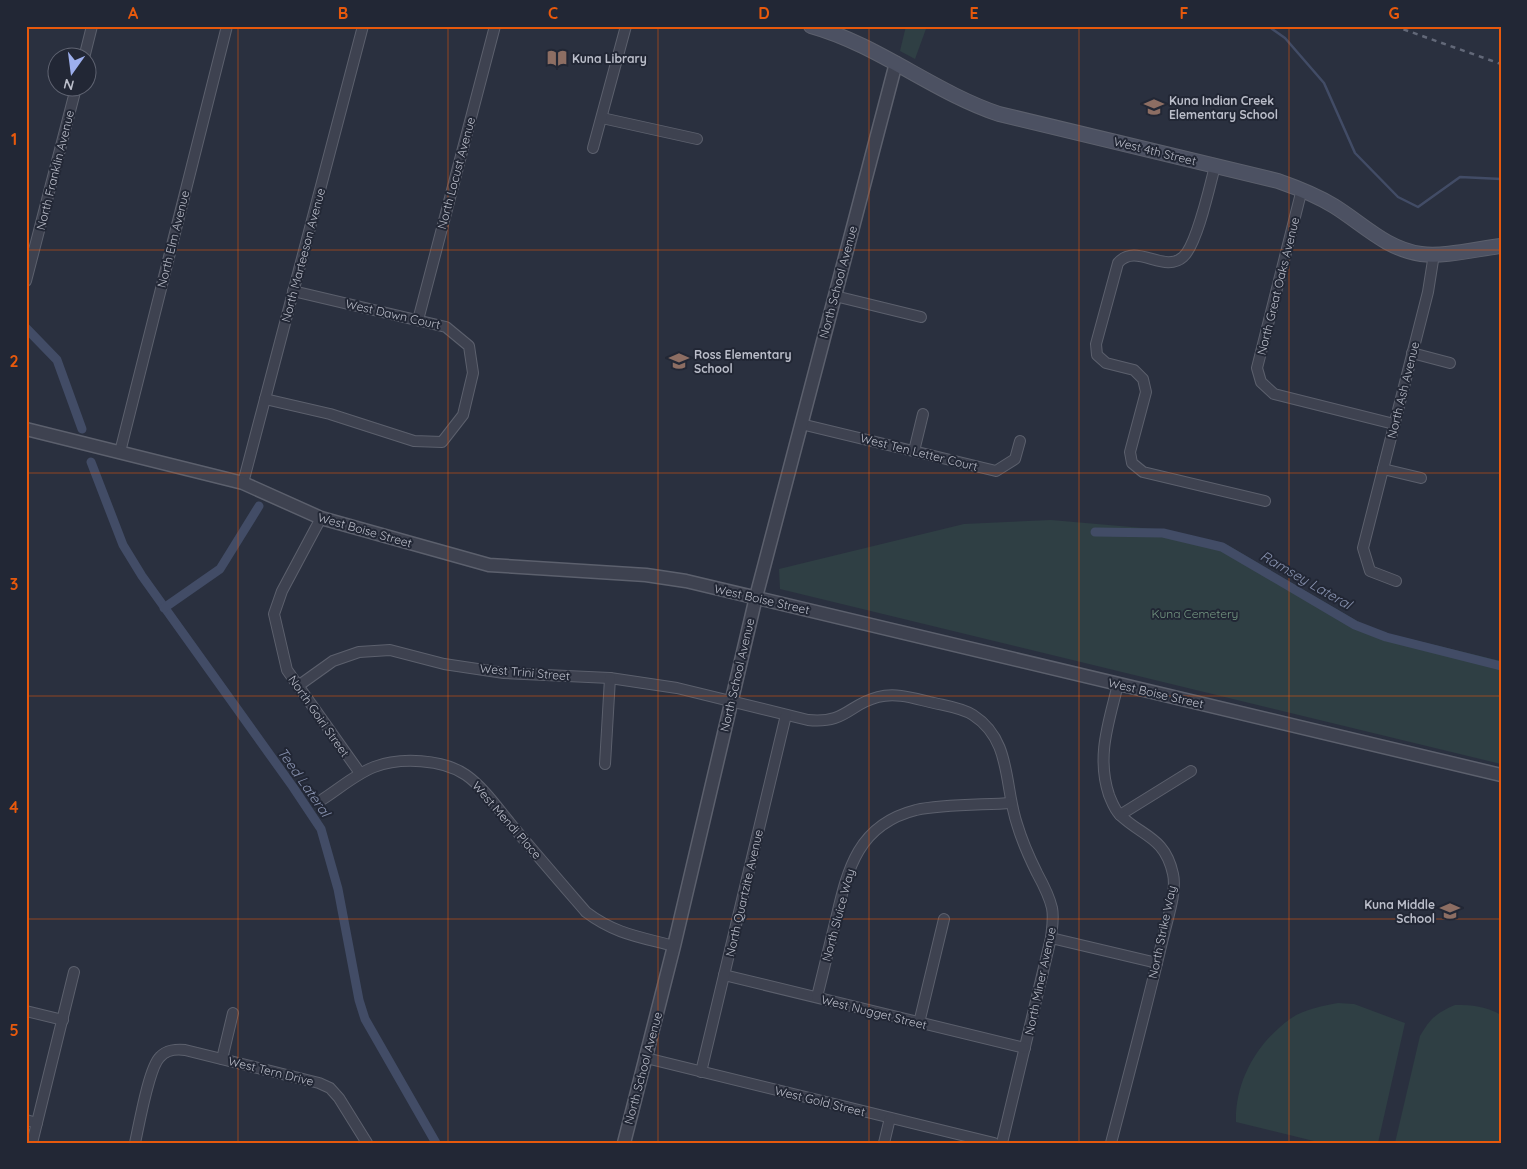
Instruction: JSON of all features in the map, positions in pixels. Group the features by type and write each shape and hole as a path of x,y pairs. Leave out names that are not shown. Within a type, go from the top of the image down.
{"main road":[{"name":"West 4th Street","path":"811,26 846,38 896,63 955,97 999,114 1278,181 1302,189 1336,207 1383,241 1408,251 1434,254 1501,246"}],"street":[{"path":"86,48 92,26"},
{"name":"North Elm Avenue","path":"120,452 227,26"},
{"name":"North Marteeson Avenue","path":"243,483 363,26"},
{"name":"North Locust Avenue","path":"418,320 495,26"},
{"path":"593,148 626,26"},
{"name":"North School Avenue","path":"624,1143 674,946 756,597 896,63"},
{"name":"North Franklin Avenue","path":"26,282 73,98"},
{"path":"602,118 697,139"},
{"path":"1214,166 1200,222 1187,253 1175,262 1161,262 1130,255 1122,258 1116,269 1096,344 1097,355 1106,363 1134,370 1143,379 1146,392 1130,452 1132,463 1143,472 1265,501"},
{"name":"North Great Oaks Avenue","path":"1302,189 1257,368 1261,382 1274,394 1394,424"},
{"name":"North Ash Avenue","path":"1396,581 1370,570 1362,548 1428,292 1434,254"},
{"name":"West Dawn Court","path":"265,398 330,414 414,441 442,442 463,415 474,373 468,346 446,327 293,291"},
{"path":"834,296 921,317"},
{"path":"1412,353 1450,363"},
{"path":"914,451 923,414"},
{"name":"West Ten Letter Court","path":"801,424 996,470 1015,459 1020,441"},
{"name":"West Boise Street","path":"26,429 243,483 321,518 489,565 646,575 686,581 1501,776"},
{"path":"1383,469 1421,478"},
{"name":"North Goiri Street","path":"321,518 282,591 274,614 287,670 360,773"},
{"name":"West Trini Street","path":"298,686 333,661 359,652 390,650 444,664 504,673 610,678 677,688 786,715 822,721 835,719 878,696 892,694 962,710 974,715"},
{"path":"604,764 610,678"},
{"name":"North Strike Way","path":"1111,1143 1157,963 1172,897 1174,876 1167,856 1155,840 1120,815 1113,807 1105,781 1103,748 1118,684"},
{"name":"North Quartzite Avenue","path":"701,1072 786,715"},
{"name":"North Miner Avenue","path":"974,715 991,730 997,739 1004,757 1011,804 1024,845 1049,896 1053,924 1002,1143"},
{"name":"West Mendi Place","path":"323,799 360,773 376,766 409,761 435,763 451,767 466,775 486,795 586,912 600,924 618,932 674,946"},
{"path":"1120,815 1191,771"},
{"name":"North Sluice Way","path":"817,998 845,880 852,860 870,836 892,819 917,810 1011,804"},
{"path":"919,1022 944,919"},
{"path":"1051,938 1157,963"},
{"path":"32,1143 74,972"},
{"name":"West Nugget Street","path":"724,975 1025,1048"},
{"path":"26,1011 63,1020"},
{"path":"222,1059 233,1013"},
{"name":"West Tern Drive","path":"138,1142 153,1067 160,1056 175,1049 319,1083 330,1088 340,1098 367,1143"},
{"name":"West Gold Street","path":"646,1058 994,1143"},
{"path":"884,1143 890,1118"},
{"path":"26,1120 37,1123"}],"green space":[{"path":"906,26 927,26 915,59 900,51"},
{"name":"Kuna Cemetery","path":"1051,520 1166,530 1226,544 1373,630 1501,661 1501,764 780,589 779,569 964,524"},
{"path":"1338,1003 1354,1004 1405,1023 1378,1143 1322,1143 1236,1122 1239,1092 1244,1078 1258,1051 1268,1039 1295,1016 1314,1008"},
{"path":"1455,1005 1479,1007 1501,1015 1501,1143 1395,1143 1420,1036 1434,1017"}],"waterway":[{"path":"1268,26 1285,38 1324,83 1355,153 1398,197 1418,207 1460,177 1501,179"},
{"name":"Teed Lateral","path":"26,328 57,360 82,429"},
{"name":"Teed Lateral","path":"91,462 123,545 142,576 321,829 338,889 359,1000 365,1019 436,1143"},
{"name":"Ramsey Lateral","path":"164,608 220,569 259,506"},
{"name":"Ramsey Lateral","path":"1095,532 1163,533 1222,547 1355,625 1386,637 1501,666"}],"railway":[{"path":"1394,26 1501,64"}],"place":[{"name":"Kuna Library","path":"557,58"},
{"name":"Kuna Indian Creek Elementary School","path":"1154,107"},
{"name":"Ross Elementary School","path":"679,361"},
{"name":"Kuna Middle School","path":"1450,911"}]}
